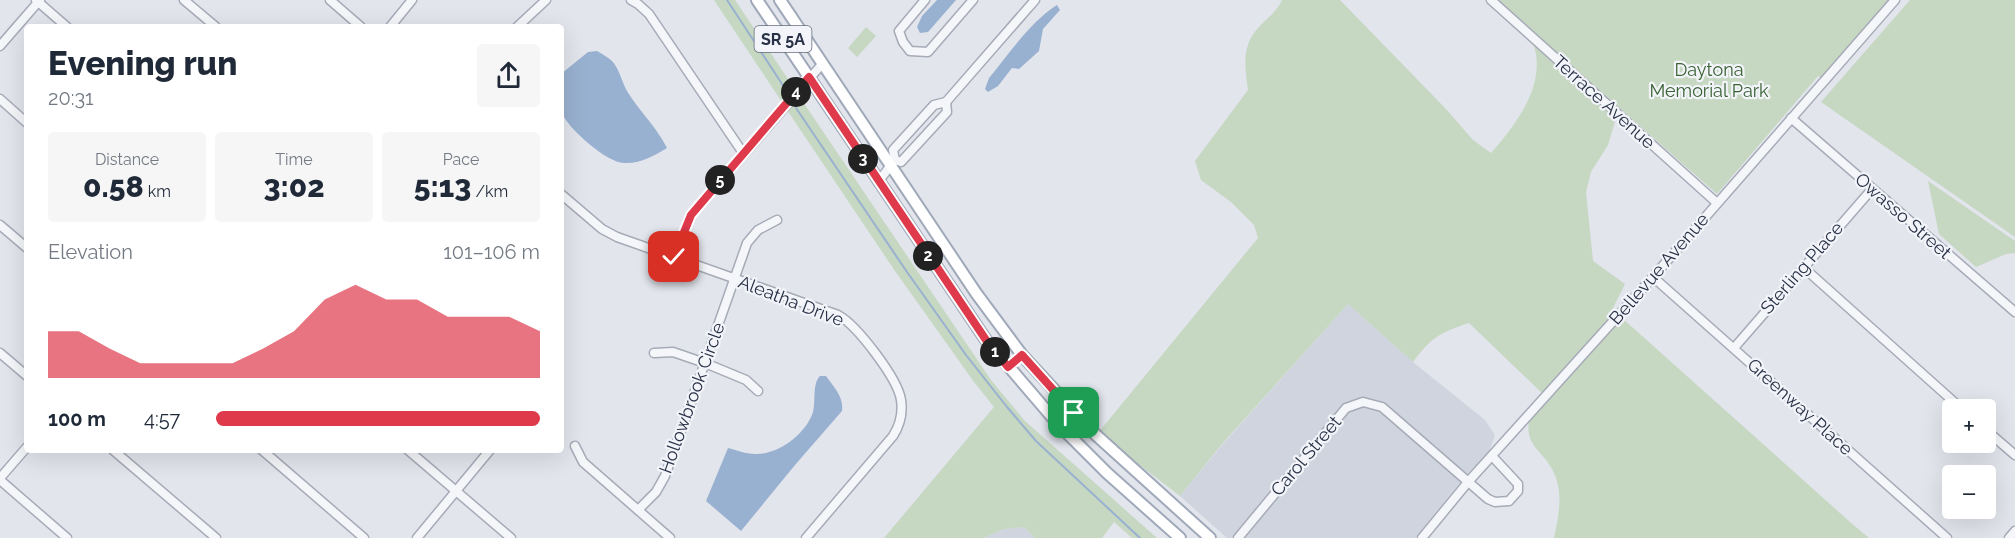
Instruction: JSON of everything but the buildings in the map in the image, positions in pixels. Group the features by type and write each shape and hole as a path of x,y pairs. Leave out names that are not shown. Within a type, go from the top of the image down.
{"main road":[{"name":"SR 5A","path":"757,0 966,313 1008,367 1082,449 1180,538"},
{"name":"SR 5A","path":"780,0 893,163 976,293 1022,355 1104,443 1210,538"}],"street":[{"path":"184,0 212,24"},
{"path":"330,0 358,24"},
{"path":"392,24 412,0"},
{"path":"520,24 546,0"},
{"path":"631,0 648,14 743,153"},
{"path":"925,0 899,31 910,51 928,52 973,0"},
{"path":"878,182 893,163 893,150 934,105 946,102 1035,0"},
{"name":"Terrace Avenue","path":"1491,0 1717,203"},
{"name":"Bellevue Avenue","path":"1422,538 1468,482 1653,277 1895,0"},
{"path":"0,46 38,1 64,24"},
{"path":"674,257 691,215 822,63"},
{"path":"0,99 24,120"},
{"path":"893,163 901,162 947,112 946,102"},
{"name":"Owasso Street","path":"1791,118 2015,312"},
{"name":"Sterling Place","path":"1734,348 1872,189"},
{"name":"Aleatha Drive","path":"564,197 602,229 632,243 843,318 865,340 894,382 901,398 900,424 893,436 806,538"},
{"name":"Hollowbrook Circle","path":"638,510 661,484 747,243 765,226 777,220"},
{"path":"0,225 24,245"},
{"path":"1803,267 1951,399"},
{"name":"Greenway Place","path":"1653,277 1947,538"},
{"path":"654,353 673,352 705,363 746,380 758,391"},
{"path":"0,353 24,373"},
{"path":"1008,367 1022,355"},
{"name":"Carol Street","path":"1238,538 1346,408 1363,402 1382,406 1488,499 1502,502 1513,498 1518,491 1518,484 1492,456"},
{"path":"1996,439 2015,456"},
{"path":"575,446 583,462 670,538"},
{"path":"24,451 0,479 67,538"},
{"path":"117,453 216,538"},
{"path":"265,453 364,538"},
{"path":"412,453 511,538"},
{"path":"417,538 488,453"},
{"path":"2009,538 2015,531"}],"shaded area":[{"path":"1348,304 1413,362 1485,420 1495,435 1489,452 1466,475 1384,403 1361,398 1342,405 1232,538 1227,538 1180,496 1222,445"},
{"path":"1364,406 1380,410 1461,481 1415,538 1243,538 1348,412"},
{"path":"1024,527 1035,538 983,538 1004,529"}],"green space":[{"path":"714,0 735,0 794,88 782,102"},
{"path":"1282,0 1340,0 1473,140 1491,153 1510,130 1533,88 1537,58 1533,43 1616,118 1608,145 1591,172 1586,192 1593,261 1625,284 1612,310 1615,313 1542,393 1469,323 1437,337 1413,362 1348,304 1222,444 1180,496 1098,433 1258,238 1254,225 1231,202 1201,180 1195,161 1248,90 1246,58 1249,42"},
{"name":"Daytona Memorial Park","path":"1497,0 1889,0 1821,78 1818,76 1717,194"},
{"name":"Daytona Memorial Park","path":"1910,0 2015,0 2015,237 1821,102"},
{"path":"866,27 876,36 857,57 848,48"},
{"path":"799,96 991,380 1025,421 1157,538 1132,538 1114,522 1102,538 1035,538 1024,527 1004,529 983,538 884,538 994,407 895,271 787,110"},
{"path":"1928,181 2015,241 2015,253 2006,254 1976,267 1939,234"},
{"path":"1622,318 1869,538 1554,538 1559,512 1558,486 1552,469 1532,442 1528,429 1529,421"}],"water":[{"path":"937,0 956,0 928,32 920,33 917,27 922,16"},
{"path":"1057,5 1060,10 1043,29 1039,51 1019,69 1012,68 998,86 988,92 985,89 989,78 1012,49 1038,20"},
{"path":"597,51 614,64 627,91 667,148 641,161 624,163 617,161 588,143 564,118 564,72 588,52"},
{"path":"820,376 826,376 838,392 842,411 741,531 706,501 728,448 755,454 773,451 790,442 804,428 813,412 816,383"}],"waterway":[{"path":"727,0 784,87"},
{"path":"796,108 907,272 966,355 1007,407 1036,441 1140,538"}],"route":[{"path":"674,257 691,215 809,77 986,340 1008,367 1022,355 1074,413"}]}
